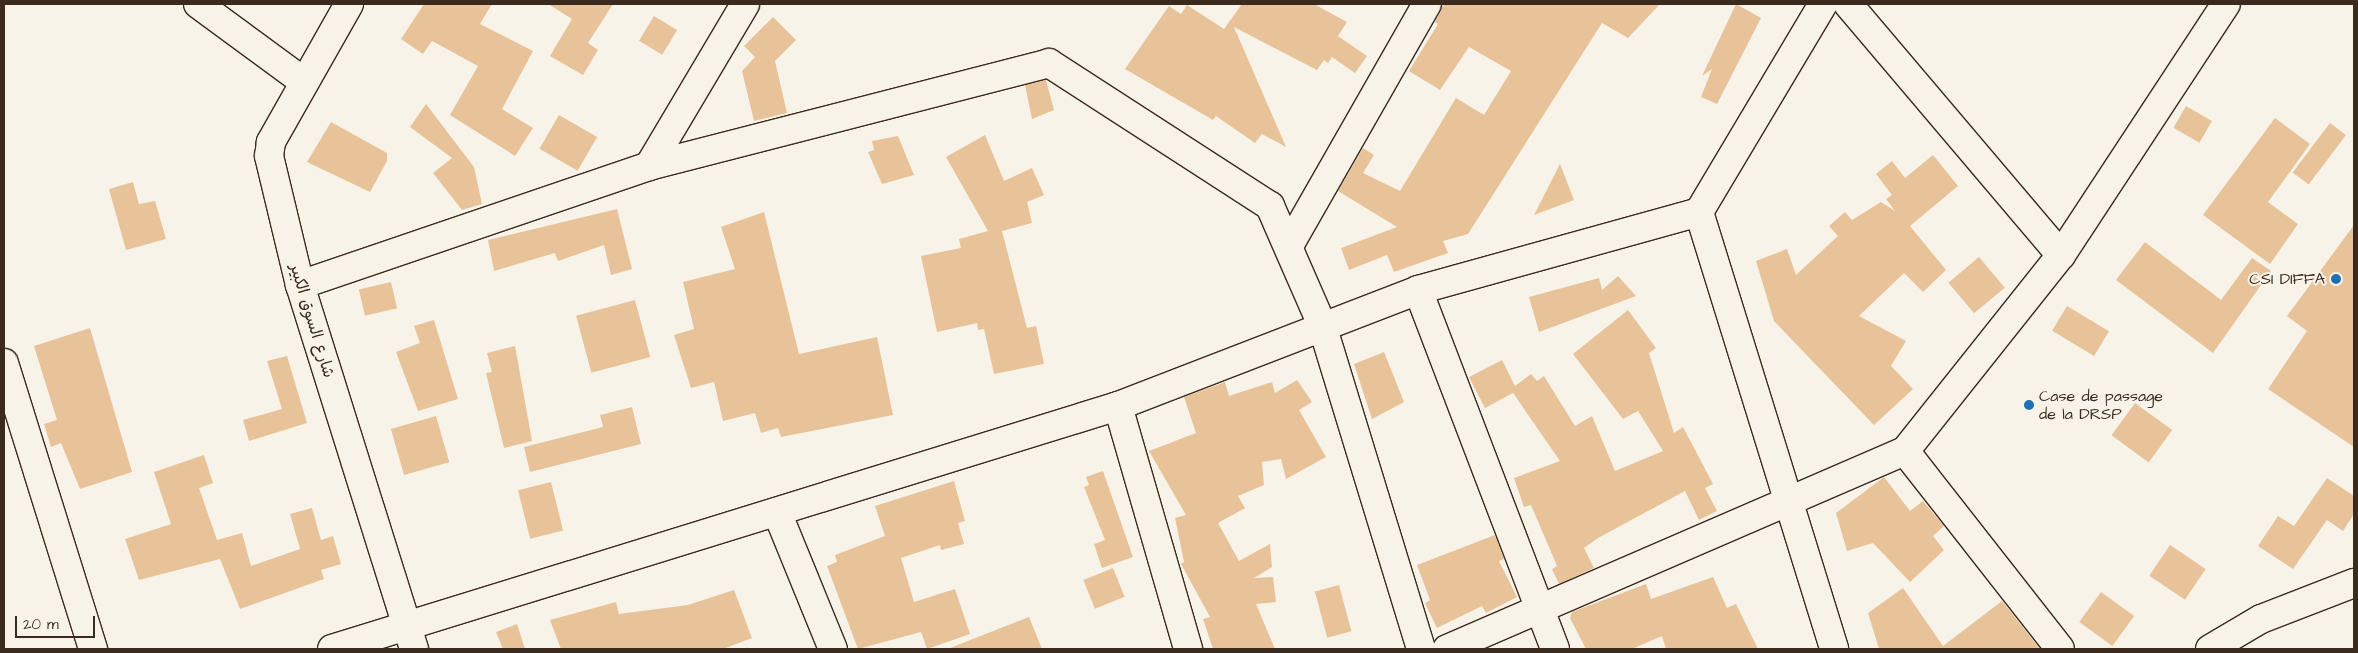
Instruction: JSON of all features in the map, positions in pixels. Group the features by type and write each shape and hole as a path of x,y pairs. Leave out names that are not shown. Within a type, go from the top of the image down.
{"street":[{"path":"198,4 303,81"},
{"name":"شارع السوق الكبير","path":"349,4 303,81 271,142 269,156 300,285 411,638"},
{"path":"649,166 745,4"},
{"path":"1290,244 1427,4"},
{"path":"332,649 411,638 777,512 1118,406 1322,325 1418,290 1699,212 1823,4"},
{"path":"1848,4 2061,255"},
{"path":"1447,649 1540,612 1905,451 2061,255 2226,4"},
{"path":"300,285 649,166 1049,62 1270,206 1290,244 1322,325 1421,649"},
{"path":"1699,212 1834,649"},
{"path":"1418,290 1555,649"},
{"path":"4,366 93,649"},
{"path":"1118,406 1188,649"},
{"path":"1905,451 2060,649"},
{"path":"777,512 833,649"},
{"path":"2210,649 2261,619 2354,583"}],"building":[{"path":"424,4 492,4 480,24 533,51 502,109 533,128 515,156 450,115 478,66 432,41 423,54 401,39"},
{"path":"548,4 613,4 588,43 598,50 583,75 550,56 572,19"},
{"path":"1242,4 1314,4 1347,22 1338,36 1367,56 1355,73 1332,57 1328,63 1324,60 1317,70 1234,27 1286,147 1262,134 1255,143 1216,116 1213,120 1125,69 1169,6 1181,14 1187,5 1224,29"},
{"path":"1444,4 1660,4 1628,38 1602,23 1468,234 1443,241 1448,253 1394,272 1387,255 1349,270 1341,248 1397,227 1338,191 1363,148 1374,155 1363,173 1400,191 1456,98 1484,115 1511,71 1469,47 1440,90 1409,71 1438,24 1435,22"},
{"path":"1736,4 1761,18 1717,104 1701,97 1712,69 1702,76"},
{"path":"654,16 677,30 662,55 639,41"},
{"path":"773,17 796,40 775,61 787,113 754,121 742,71 755,57 744,46"},
{"path":"1046,80 1054,110 1032,119 1025,85"},
{"path":"426,104 474,167 482,204 462,210 433,173 452,158 410,127"},
{"path":"2186,106 2212,121 2199,143 2174,128"},
{"path":"559,115 597,137 578,171 540,149"},
{"path":"2275,118 2310,144 2268,202 2298,224 2270,264 2203,215"},
{"path":"331,122 387,153 387,161 370,192 307,162"},
{"path":"2330,123 2346,135 2309,185 2293,173"},
{"path":"985,135 1004,181 1032,168 1044,195 1027,202 1032,223 1002,231 1027,328 1036,326 1044,364 994,374 984,329 978,330 977,323 937,332 921,256 961,248 959,239 988,231 946,157"},
{"path":"898,136 914,175 882,184 868,152 874,150 872,141"},
{"path":"1933,155 1958,186 1910,226 1946,270 1923,292 1904,273 1859,316 1906,341 1891,366 1913,389 1874,425 1774,321 1756,261 1787,249 1796,275 1838,236 1829,226 1845,212 1852,220 1881,202 1895,211 1886,199 1892,195 1876,174 1892,161 1905,178"},
{"path":"1560,164 1574,200 1534,215"},
{"path":"133,182 139,204 155,201 166,239 126,250 109,189"},
{"path":"617,209 632,269 611,275 604,245 558,261 555,253 494,271 488,240"},
{"path":"764,212 799,354 877,337 893,415 781,437 778,428 761,433 755,413 723,421 714,382 691,388 674,335 694,329 683,282 735,269 721,227"},
{"path":"2354,225 2354,447 2268,389 2307,331 2287,316"},
{"path":"2145,242 2221,300 2252,258 2271,271 2213,353 2116,280"},
{"path":"1979,257 2005,288 1974,313 1948,283"},
{"path":"1618,276 1636,296 1539,332 1529,297 1599,278 1602,290"},
{"path":"391,282 397,308 365,316 359,289"},
{"path":"635,300 650,357 591,373 576,316"},
{"path":"2067,306 2109,331 2094,356 2052,331"},
{"path":"1628,310 1656,348 1649,353 1674,433 1683,427 1713,484 1705,488 1717,511 1699,520 1685,491 1598,538 1584,548 1594,568 1559,584 1552,569 1557,566 1531,505 1524,507 1514,478 1560,461 1513,393 1485,408 1469,377 1502,360 1515,386 1531,374 1537,381 1544,376 1575,426 1592,416 1615,471 1663,451 1638,411 1623,419 1573,354"},
{"path":"434,320 458,399 418,411 396,352 420,343 414,326"},
{"path":"90,328 132,472 80,489 61,443 51,447 44,424 57,420 34,346"},
{"path":"515,346 532,441 504,448 486,373 492,372 487,353"},
{"path":"1384,352 1404,402 1372,419 1354,364"},
{"path":"287,356 307,423 249,441 243,420 282,409 267,361"},
{"path":"1297,380 1312,402 1299,410 1326,457 1286,479 1281,459 1262,462 1264,485 1238,496 1245,508 1218,523 1239,561 1270,544 1272,567 1254,578 1273,577 1276,602 1256,604 1275,649 1213,649 1203,619 1210,617 1181,564 1184,562 1175,518 1186,515 1149,451 1196,433 1184,397 1225,382 1229,396 1272,382 1275,393"},
{"path":"2135,403 2172,430 2149,462 2111,435"},
{"path":"632,407 641,444 530,472 524,447 603,427 600,415"},
{"path":"436,416 449,462 404,475 391,429"},
{"path":"204,455 213,483 199,488 217,540 242,533 251,566 300,549 290,514 312,508 321,540 333,536 341,564 321,570 324,579 240,609 220,559 139,580 125,539 171,524 154,472"},
{"path":"1103,471 1133,557 1102,568 1094,544 1105,540 1084,487 1089,485 1086,477"},
{"path":"1884,477 1910,511 1923,501 1944,526 1933,536 1944,550 1910,582 1873,543 1847,551 1836,513"},
{"path":"2327,478 2354,496 2354,514 2343,531 2327,520 2293,569 2258,546 2278,516 2294,526"},
{"path":"954,481 965,521 958,523 964,544 941,550 940,545 901,558 914,602 955,589 970,634 927,649 921,632 858,649 827,566 837,562 835,555 885,536 875,506"},
{"path":"551,482 563,531 530,539 518,490"},
{"path":"1495,535 1504,559 1499,561 1517,597 1486,613 1482,606 1437,628 1425,603 1430,600 1417,565"},
{"path":"2170,545 2206,569 2185,600 2149,576"},
{"path":"1113,568 1125,597 1095,609 1083,580"},
{"path":"1713,577 1727,608 1736,604 1758,649 1666,649 1662,636 1632,649 1586,649 1570,618 1572,612 1646,584 1651,599"},
{"path":"1339,585 1351,631 1327,638 1315,591"},
{"path":"1903,588 1943,646 2002,601 2040,649 1879,649 1868,613"},
{"path":"734,590 752,638 723,649 561,649 550,620 616,602 619,614 688,605"},
{"path":"2101,592 2134,616 2112,646 2079,622"},
{"path":"1029,617 1042,649 950,648"},
{"path":"517,624 525,649 503,649 496,632"}],"place":[{"name":"CSI DIFFA","path":"2336,279"},
{"name":"Case de passage de la DRSP","path":"2029,405"}]}
